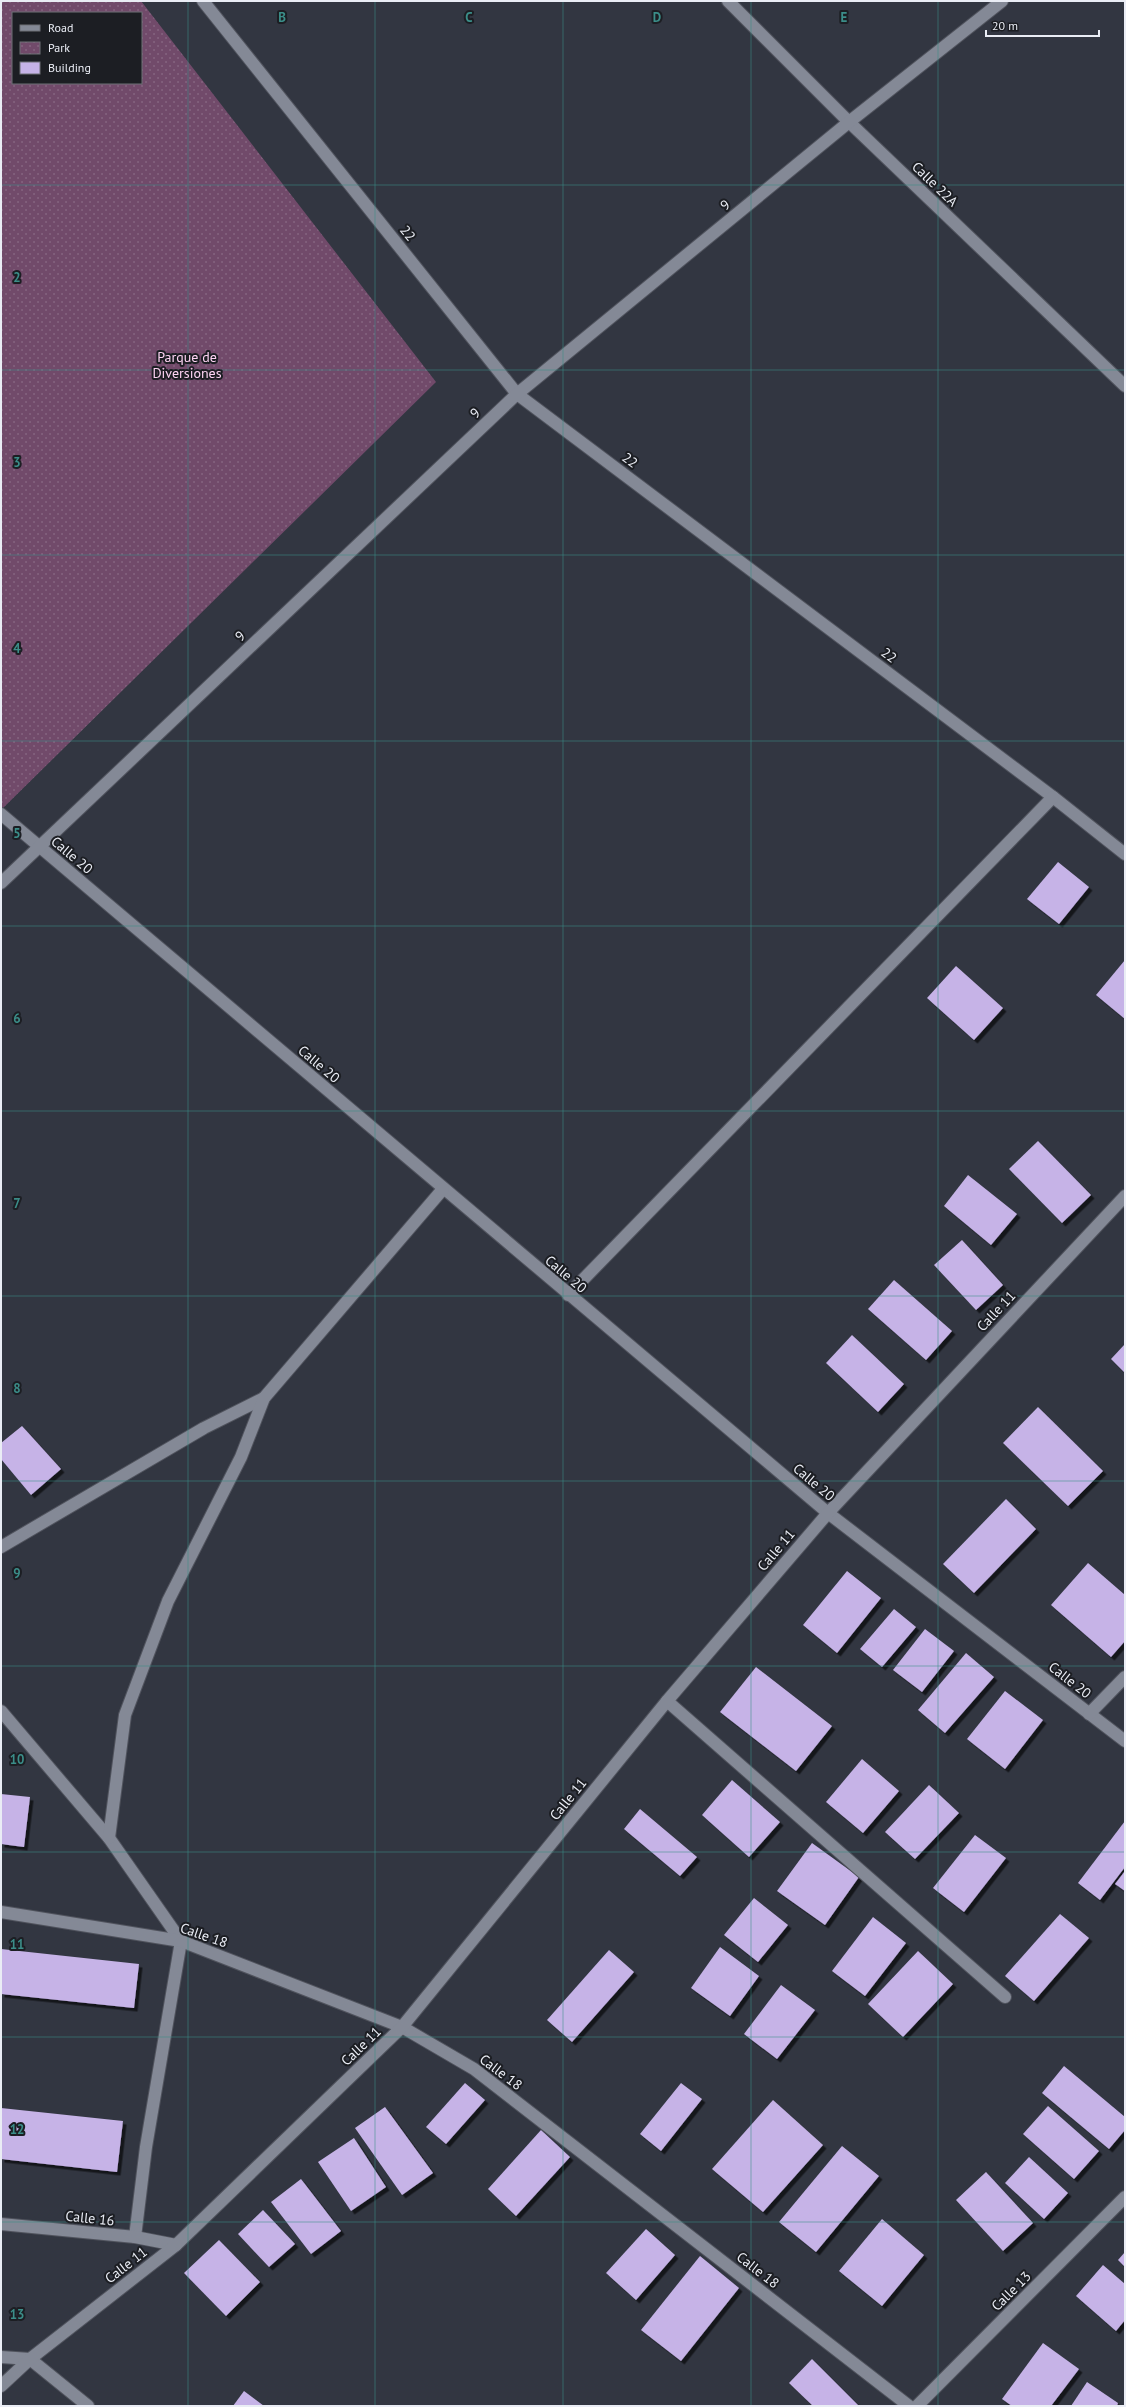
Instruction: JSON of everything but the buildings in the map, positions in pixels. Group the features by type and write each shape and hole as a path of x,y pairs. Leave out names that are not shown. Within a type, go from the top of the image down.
{"street":[{"name":"22","path":"203,1 517,394 1053,797 1125,854"},
{"name":"Calle 22A","path":"728,1 849,122 1125,386"},
{"name":"9","path":"1,883 517,394 849,122 1002,1"},
{"path":"568,1295 1053,797"},
{"name":"Calle 20","path":"1,814 568,1295 828,1513 1125,1741"},
{"path":"109,1838 125,1715 168,1601 241,1457 264,1398 443,1189"},
{"name":"Calle 11","path":"1,2386 30,2359 176,2245 402,2027 667,1701 828,1513 1125,1196"},
{"path":"1,1547 204,1428 264,1398"},
{"path":"1089,1714 1125,1677"},
{"path":"667,1701 1005,1996"},
{"path":"1,1711 109,1838 181,1941 146,2147 135,2237"},
{"name":"Calle 18","path":"1,1912 181,1941 402,2027 474,2069 909,2406"},
{"name":"Calle 13","path":"917,2406 1125,2197"},
{"name":"Calle 16","path":"1,2224 135,2237 176,2245"},
{"path":"1,2357 30,2359 88,2406"}],"green space":[{"name":"Parque de Diversiones","path":"1,1 141,1 436,382 1,810"}]}
